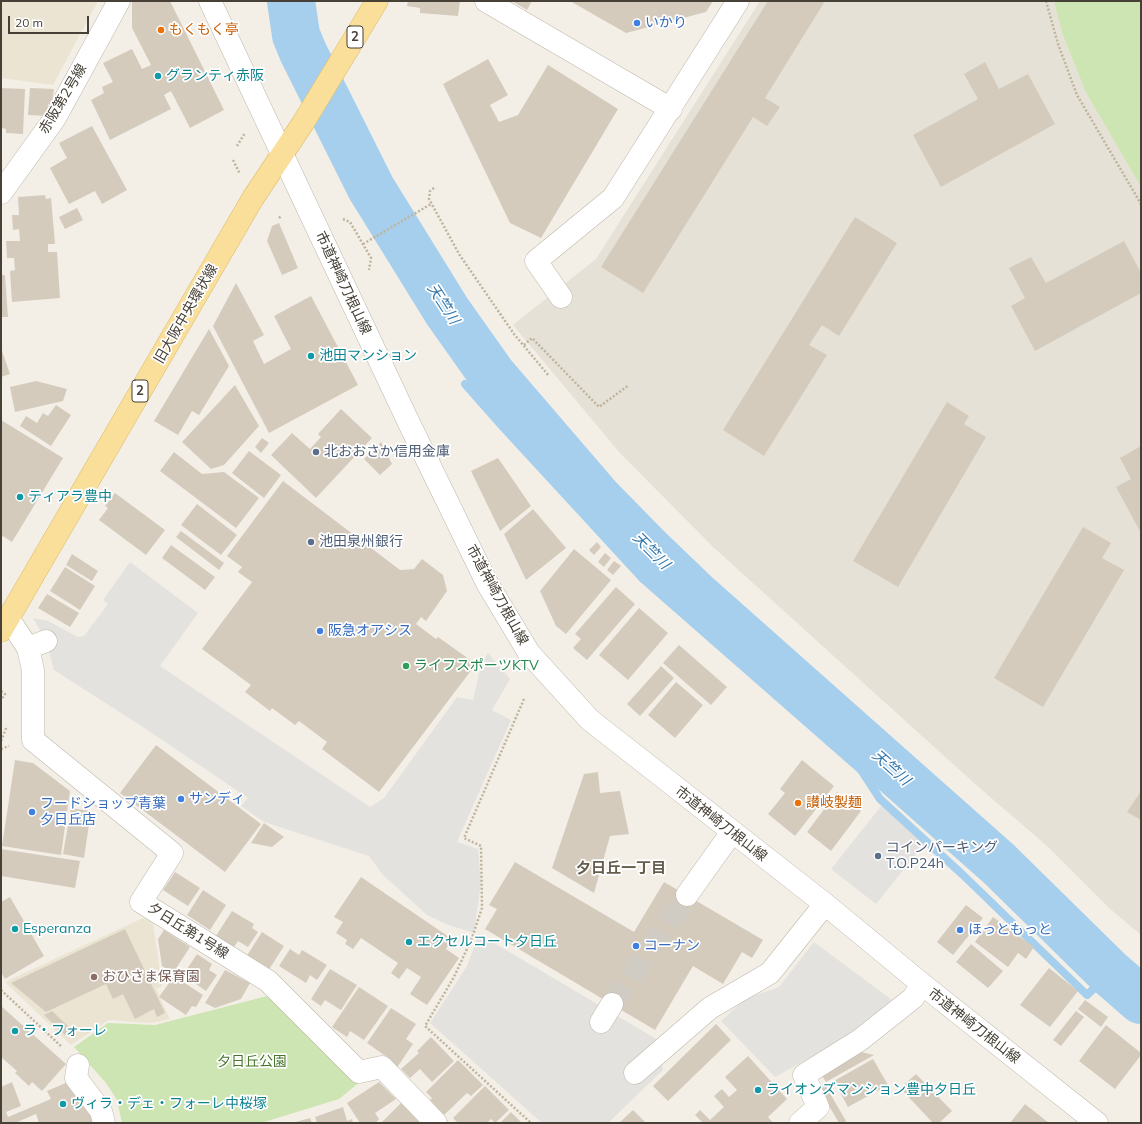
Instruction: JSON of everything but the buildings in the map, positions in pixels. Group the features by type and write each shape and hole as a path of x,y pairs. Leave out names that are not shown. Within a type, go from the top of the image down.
{"main road":[{"name":"旧大阪中央環状線","path":"5,624 253,198 303,122 377,1"}],"street":[{"name":"赤阪第2号線","path":"1,193 55,118 119,1"},
{"name":"市道神崎刀根山線","path":"210,1 409,423 487,583 529,653 590,720 825,904 922,984 1097,1123"},
{"path":"486,1 671,109"},
{"path":"561,297 536,261 613,198 671,109 738,1"},
{"name":"夕日丘第1号線","path":"5,624 37,644 33,670 33,740 172,853 141,902 268,981 359,1072 382,1067 436,1123"},
{"path":"687,895 732,832"},
{"path":"635,1073 710,1008 770,973 825,904"},
{"path":"800,1123 822,1115 804,1075 860,1040 913,998 922,984"},
{"path":"78,1065 76,1078 102,1111 104,1123"}],"path":[{"path":"1046,1 1058,44 1078,95 1141,204"},
{"path":"237,146 247,130"},
{"path":"233,160 241,175"},
{"path":"434,188 430,191 429,199 460,254 502,316 549,376"},
{"path":"363,244 431,204"},
{"path":"343,219 350,222 371,258 368,270"},
{"path":"524,345 532,338 599,407 629,385"},
{"path":"1,690 5,694 1,700"},
{"path":"524,699 464,838 481,846 482,908 472,938 454,977 425,1026 531,1123"}],"shaded area":[{"path":"1,1 98,1 53,85 1,78"},
{"path":"760,1 1054,1 1062,33 1086,93 1141,187 1141,935 1109,908 1046,845 975,784 712,546 619,452 513,325 596,259"},
{"path":"130,562 198,613 160,666 370,807 384,798 457,697 473,700 481,665 488,653 510,679 492,710 511,720 457,842 478,849 481,883 474,933 446,924 427,915 383,875 369,856 264,822 241,806 248,798 146,729 54,670 46,641 33,618 48,621 78,637 84,636 108,604 103,600"},
{"name":"コインパーキング T.O.P24h","path":"882,805 925,843 876,904 831,869"},
{"path":"143,918 153,923 162,986 156,989 170,1019 151,1023 109,1020 71,1045 5,982"},
{"path":"479,934 658,1040 663,1070 608,1123 542,1123 430,1023 467,966"},
{"path":"814,942 892,1000 840,1041 775,1077 721,1021 745,999 779,987"}],"green space":[{"path":"1054,1 1141,1 1141,187 1086,93 1062,33"},
{"name":"夕日丘公園","path":"271,995 361,1081 339,1099 261,1123 122,1123 117,1100 106,1083 74,1047 108,1023 155,1025"}],"waterway":[{"name":"天竺川","path":"291,1 296,35 303,52 371,188 447,311 493,376 597,497 647,548 697,596 999,864 1110,973 1141,1000"},
{"path":"465,384 643,579 861,770 880,799 963,875 1087,995 1110,973"}],"tunnel":[{"path":"612,1004 687,895"}],"place":[{"name":"いかり","path":"637,23"},
{"name":"もくもく亭","path":"161,30"},
{"name":"グランティ赤阪","path":"158,76"},
{"name":"池田マンション","path":"311,356"},
{"name":"北おおさか信用金庫","path":"316,452"},
{"name":"ティアラ豊中","path":"20,497"},
{"name":"池田泉州銀行","path":"311,542"},
{"name":"阪急オアシス","path":"320,631"},
{"name":"ライフスポーツKTV","path":"406,666"},
{"name":"サンディ","path":"181,799"},
{"name":"讃岐製麺","path":"798,803"},
{"name":"フードショップ青葉 夕日丘店","path":"32,812"},
{"name":"コインパーキング T.O.P24h","path":"878,856"},
{"name":"Esperanza","path":"15,929"},
{"name":"ほっともっと","path":"960,930"},
{"name":"エクセルコート夕日丘","path":"409,942"},
{"name":"コーナン","path":"636,946"},
{"name":"おひさま保育園","path":"94,977"},
{"name":"ラ・フォーレ","path":"15,1031"},
{"name":"ライオンズマンション豊中夕日丘","path":"758,1090"},
{"name":"ヴィラ・デェ・フォーレ中桜塚","path":"63,1104"}],"district":[{"name":"夕日丘一丁目","path":"621,868"}]}
